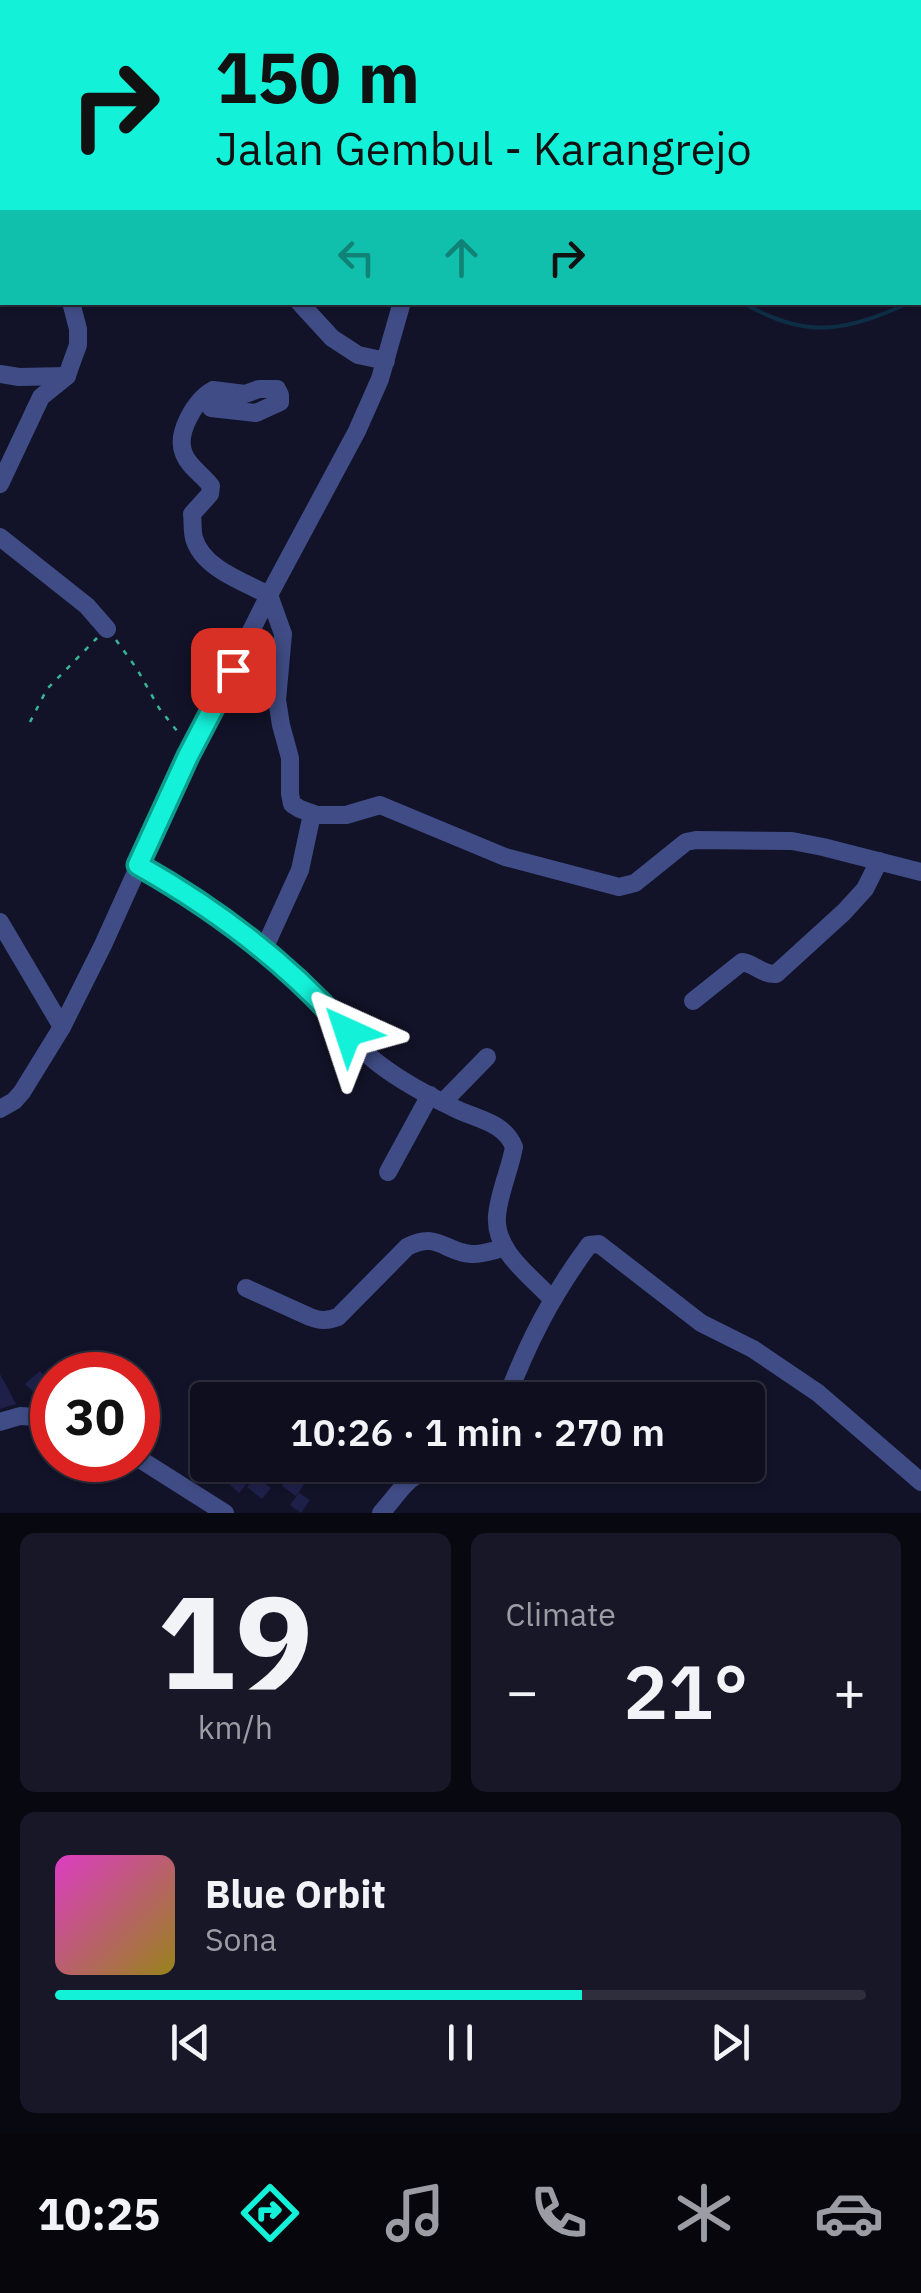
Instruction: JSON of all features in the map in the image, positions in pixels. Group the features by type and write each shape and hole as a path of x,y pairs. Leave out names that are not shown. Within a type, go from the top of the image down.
{"street":[{"path":"0,484 42,397 66,376 78,345 71,305"},
{"path":"302,305 332,338 358,355 386,361"},
{"path":"0,1109 22,1092 62,1028 188,756 357,431 380,380 401,305"},
{"path":"0,374 66,376"},
{"path":"211,408 256,413 280,402 280,395 277,389 270,388 245,394 213,390 197,402 180,438 182,453 211,486 210,494 192,514 193,537 201,554 269,595 283,634 277,700 290,758 292,804 312,814 346,815 380,805 505,856 619,887 635,884 686,842 696,840 792,842 921,872"},
{"path":"0,537 87,606 106,629"},
{"path":"264,949 300,870 312,814"},
{"path":"693,1001 742,962 776,974 854,900 879,861"},
{"path":"138,865 196,900 264,949 328,1008 381,1066 436,1099 492,1123 512,1139 514,1147 497,1215 498,1228 504,1248 552,1299"},
{"path":"0,922 62,1028"},
{"path":"388,1172 436,1099 487,1056"},
{"path":"246,1288 320,1321 329,1320 338,1317 408,1247 420,1240 440,1242 471,1254 504,1248"},
{"path":"514,1382 552,1299 589,1245 599,1244 701,1323 753,1348 818,1393 921,1482"},
{"path":"0,1422 30,1417"},
{"path":"160,1472 225,1513"},
{"path":"381,1513 406,1482"}],"path":[{"path":"30,722 47,689 106,629 180,733 188,756"}],"building":[{"path":"0,1374 16,1404 0,1409"},
{"path":"227,1482 248,1482 239,1493"},
{"path":"251,1482 264,1482 271,1488 262,1499 247,1487"},
{"path":"285,1482 304,1485 296,1496 282,1486"},
{"path":"299,1493 310,1500 301,1513 290,1505"}],"waterway":[{"path":"748,305 787,323 827,328 867,320 904,305"}],"route":[{"path":"233,670 138,865 196,900 264,949 316,996 348,1032"}]}
